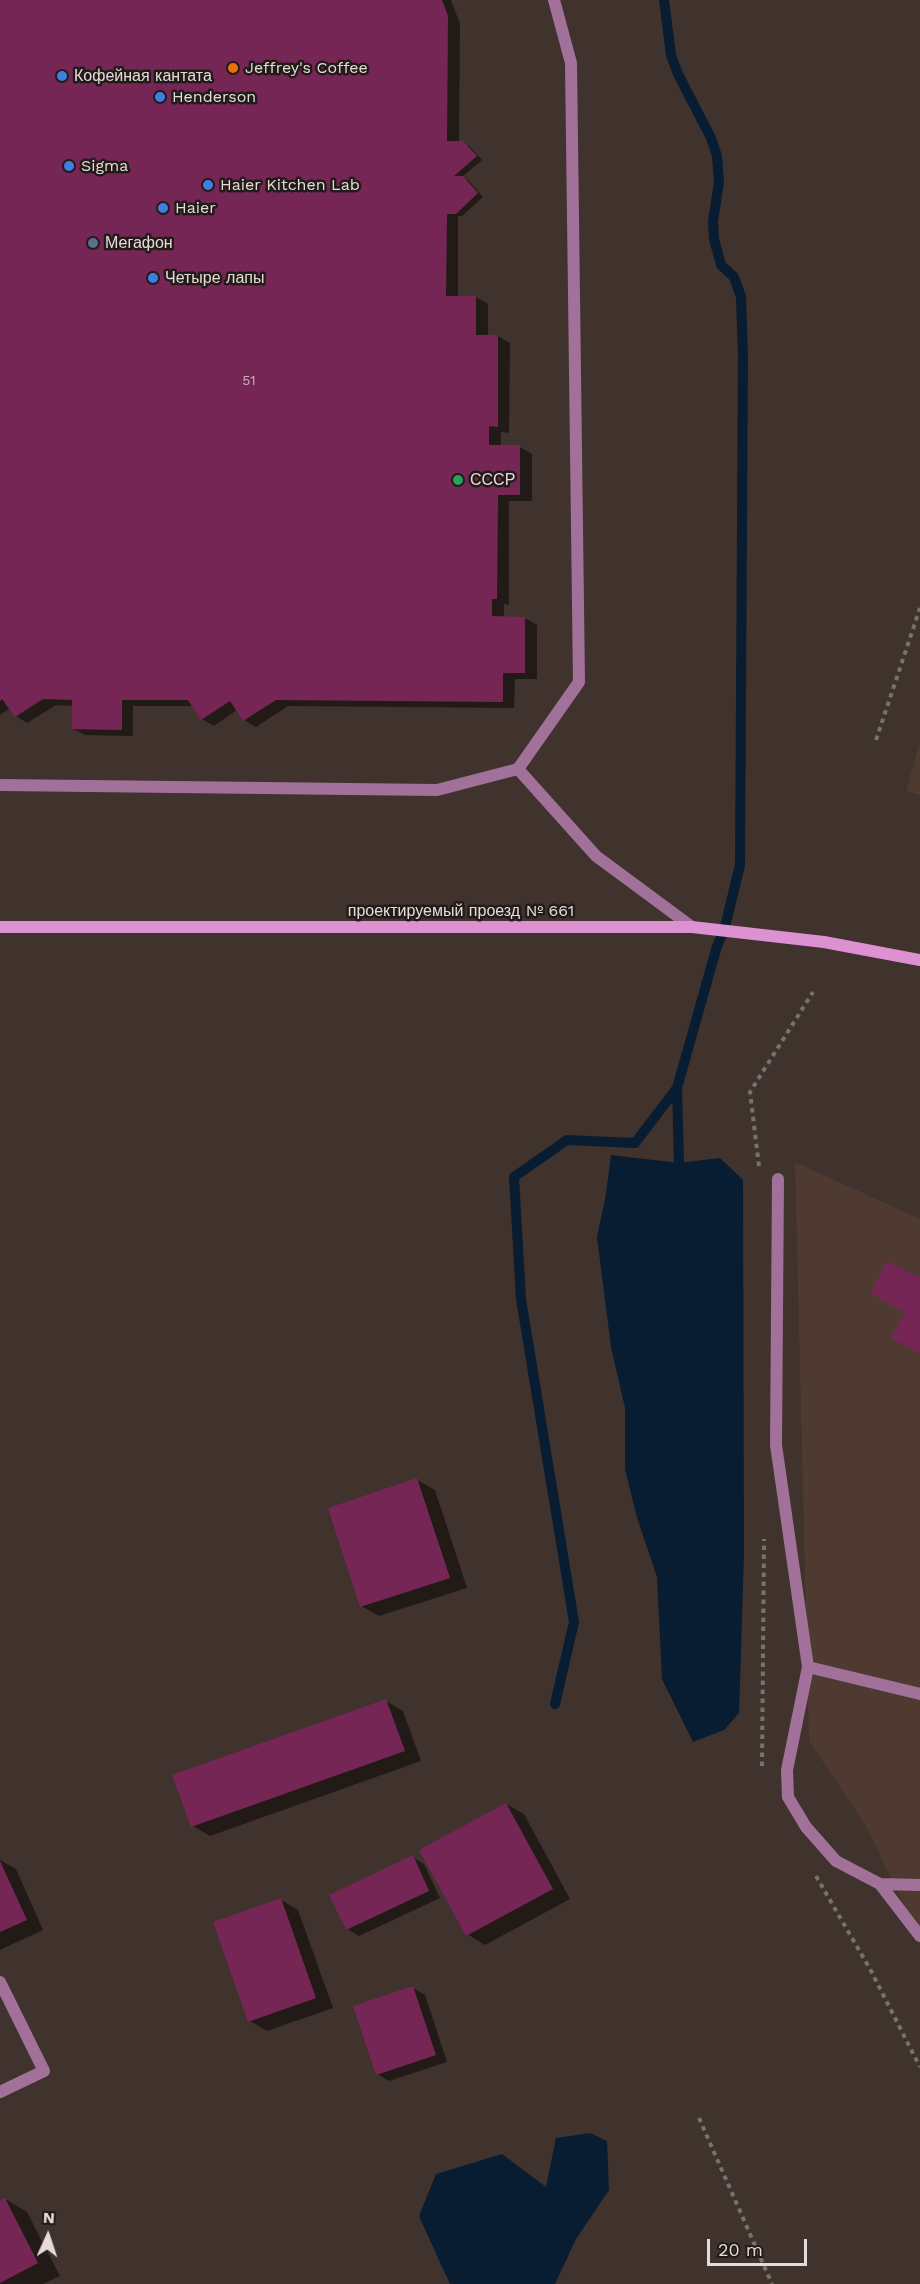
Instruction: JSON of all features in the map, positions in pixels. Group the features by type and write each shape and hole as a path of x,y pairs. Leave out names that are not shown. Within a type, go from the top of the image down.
{"main road":[{"name":"проектируемый проезд № 661","path":"0,927 692,927 824,942 920,960"}],"street":[{"path":"0,785 437,789 519,769 579,682 571,63 554,0"},
{"path":"519,769 596,856 692,927"},
{"path":"778,1179 776,1445 808,1667 787,1770 788,1797 806,1827 836,1861 880,1884 920,1936"},
{"path":"808,1667 920,1694"},
{"path":"880,1884 920,1884"},
{"path":"0,1982 44,2072 0,2092"}],"path":[{"path":"876,740 920,609"},
{"path":"699,2118 772,2284"}],"shaded area":[{"path":"920,742 920,795 906,791"},
{"path":"795,1162 920,1219 920,1938 866,1826 809,1741"}],"water":[{"path":"611,1155 679,1163 720,1158 743,1180 744,1554 739,1713 724,1730 693,1742 662,1679 657,1577 637,1518 625,1469 625,1408 611,1347 597,1237"},
{"path":"590,2133 607,2141 609,2190 576,2239 555,2284 450,2284 419,2216 436,2174 502,2154 546,2187 556,2138"}],"building":[{"path":"0,0 442,0 448,16 447,141 463,141 477,156 454,176 463,176 478,193 456,214 447,214 446,296 476,296 476,335 498,335 498,427 489,426 489,445 520,445 520,495 498,495 497,599 492,599 492,616 525,617 525,673 503,673 503,702 276,700 243,721 230,701 201,720 188,700 122,700 122,730 72,729 72,700 43,699 15,717 2,699 0,701"},
{"path":"887,1261 920,1278 920,1354 891,1338 905,1313 870,1293"},
{"path":"417,1478 450,1578 360,1607 328,1508"},
{"path":"386,1699 405,1751 191,1827 172,1775"},
{"path":"506,1803 553,1889 466,1936 419,1850"},
{"path":"413,1855 429,1891 346,1930 329,1895"},
{"path":"0,1861 27,1920 0,1932"},
{"path":"281,1898 316,1998 248,2022 213,1922"},
{"path":"413,1986 436,2055 376,2075 353,2006"},
{"path":"5,2198 38,2263 0,2283 0,2200"}],"waterway":[{"path":"664,0 671,55 678,74 711,138 717,156 719,182 713,221 714,239 721,265 734,277 741,297 743,355 740,865 724,931 717,946 677,1088 679,1163"},
{"path":"555,1704 574,1622 521,1299 514,1177 567,1140 635,1143 677,1088"}],"place":[{"name":"Jeffrey's Coffee","path":"233,68"},
{"name":"Кофейная кантата","path":"62,76"},
{"name":"Henderson","path":"160,97"},
{"name":"Sigma","path":"69,166"},
{"name":"Haier Kitchen Lab","path":"208,185"},
{"name":"Haier","path":"163,208"},
{"name":"Мегафон","path":"93,243"},
{"name":"Четыре лапы","path":"153,278"},
{"name":"СССР","path":"458,480"}]}
